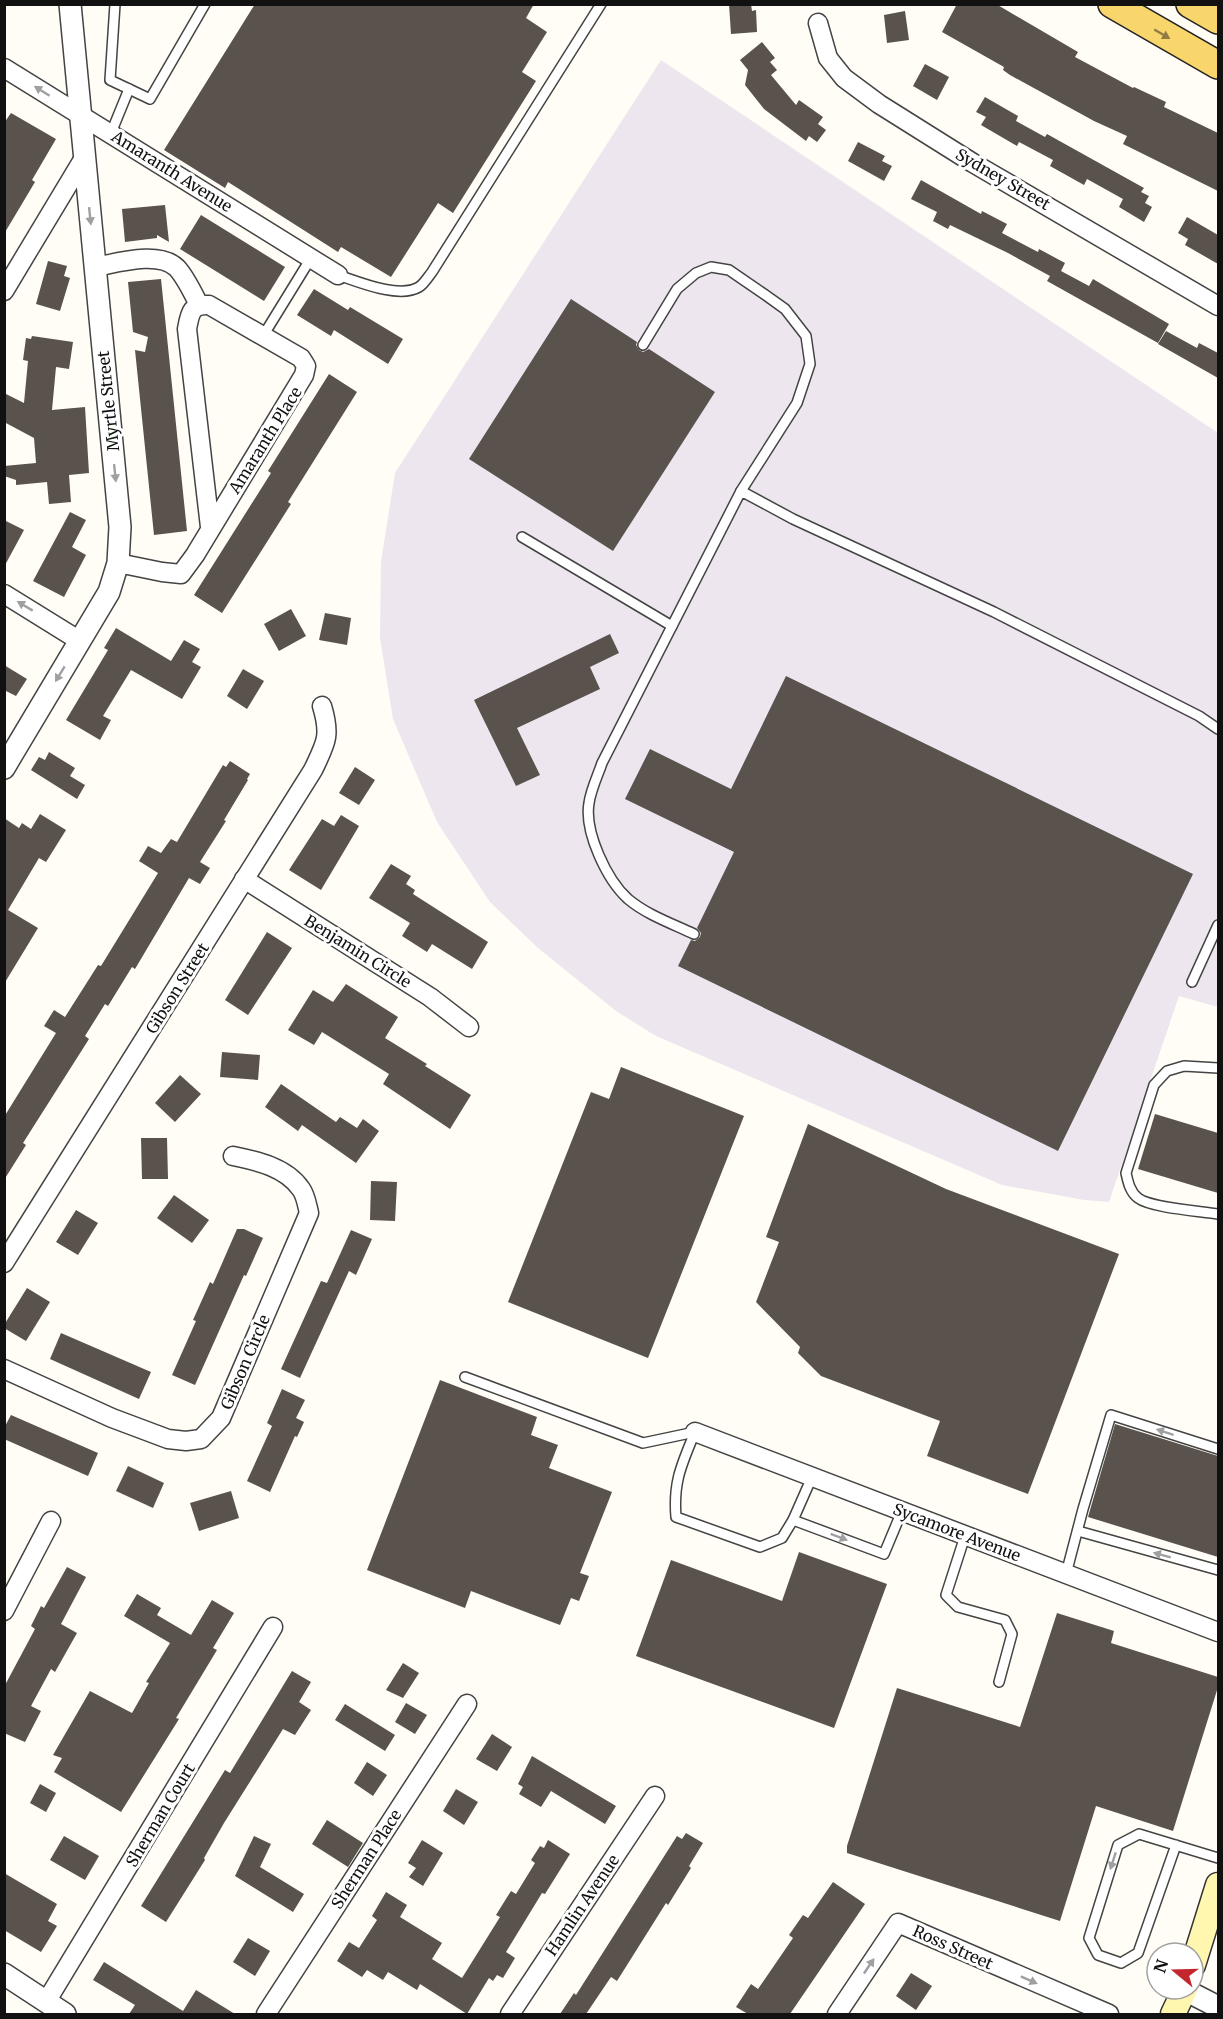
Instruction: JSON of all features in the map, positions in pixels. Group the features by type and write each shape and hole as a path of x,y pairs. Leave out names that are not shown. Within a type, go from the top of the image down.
{"main road":[{"path":"1112,4 1218,65"},
{"path":"1190,4 1218,20"},
{"path":"1200,1941 1218,1884"}],"street":[{"name":"Myrtle Street","path":"4,768 109,592 118,563 120,527 70,4"},
{"name":"Sydney Street","path":"818,23 828,58 844,78 879,104 973,163 1218,306"},
{"name":"Amaranth Avenue","path":"4,68 338,275"},
{"path":"4,291 84,158"},
{"path":"95,267 141,259 163,259 176,267 199,305"},
{"name":"Amaranth Place","path":"118,563 181,574 195,555 304,375 306,366 302,357 209,305 199,305 189,316 187,329 210,527"},
{"path":"4,594 80,641"},
{"name":"Gibson Street","path":"4,1263 313,770 324,748 328,726 322,706"},
{"name":"Benjamin Circle","path":"244,879 430,997 469,1027"},
{"name":"Gibson Circle","path":"4,1369 112,1418 168,1439 186,1441 201,1439 221,1418 309,1213 302,1190 288,1177 265,1163 233,1156"},
{"name":"Sycamore Avenue","path":"695,1432 1218,1632"},
{"path":"4,1611 51,1521"},
{"name":"Sherman Court","path":"46,2002 273,1627"},
{"name":"Sherman Place","path":"266,2014 467,1704"},
{"name":"Hamlin Avenue","path":"510,2014 655,1796"},
{"name":"Ross Street","path":"837,2014 898,1923 1109,2014"},
{"path":"4,1974 64,2014"}],"lane":[{"path":"115,4 110,80 150,99 205,4"},
{"path":"338,275 391,290 409,290 420,286 432,272 601,4"},
{"path":"111,133 129,89"},
{"path":"263,336 311,258"},
{"path":"643,345 677,289 696,273 711,267 729,270 784,309 806,336 810,364 798,402 741,491 602,763 588,803 589,831 602,863 627,898 645,910 694,934"},
{"path":"741,491 793,519 994,612 1199,716 1218,729"},
{"path":"522,537 672,626"},
{"path":"1192,982 1218,925"},
{"path":"1218,1068 1184,1066 1167,1071 1154,1085 1126,1173 1128,1185 1139,1199 1159,1206 1218,1214"},
{"path":"465,1377 643,1443 695,1432"},
{"path":"1066,1574 1111,1414 1218,1449"},
{"path":"695,1432 677,1474 676,1517 760,1547 782,1538 793,1520 812,1477"},
{"path":"793,1520 884,1554 902,1511"},
{"path":"1078,1532 1218,1570"},
{"path":"965,1536 946,1595 958,1607 1005,1620 1012,1634 999,1682"},
{"path":"1176,1845 1138,1953 1121,1963 1098,1955 1089,1938 1118,1845 1139,1834 1176,1845 1218,1858"}],"shaded area":[{"path":"661,60 1218,433 1218,1007 1179,996 1109,1202 1084,1200 1002,1185 656,1036 616,1011 538,948 490,902 437,822 393,719 380,638 381,562 395,473"}],"building":[{"path":"255,4 534,4 526,18 547,32 522,72 536,81 453,213 438,203 391,277 341,247 338,252 228,182 225,188 164,150"},
{"path":"729,4 751,4 752,11 756,10 757,32 731,34"},
{"path":"957,4 996,4 1078,52 1075,57 1133,88 1166,102 1164,107 1218,133 1218,191 1123,144 1127,136 1094,121 1010,75 1003,70 1004,67 942,32"},
{"path":"905,11 909,40 887,43 884,15"},
{"path":"762,42 775,58 770,62 777,70 771,75 796,105 799,100 823,117 818,124 826,130 817,142 809,136 806,141 764,109 745,85 748,70 740,60"},
{"path":"925,64 949,77 937,100 913,86"},
{"path":"985,97 1018,116 1016,121 1045,137 1047,134 1144,188 1141,192 1149,196 1145,203 1152,207 1144,222 1119,207 1123,199 1087,179 1084,185 1050,166 1053,160 1019,142 1017,146 981,125 986,117 976,112"},
{"path":"11,113 56,139 32,180 35,182 4,234 4,123"},
{"path":"858,142 885,156 882,161 892,166 884,181 848,161"},
{"path":"921,180 981,214 982,211 1007,224 1002,233 1065,263 1061,271 1089,286 1093,279 1169,324 1158,343 1047,281 1050,276 1008,253 950,225 948,229 933,221 937,212 911,199"},
{"path":"165,205 169,242 157,235 157,238 125,242 122,209"},
{"path":"201,215 285,267 264,301 180,249"},
{"path":"1187,217 1218,235 1218,264 1185,245 1188,239 1178,233"},
{"path":"48,261 67,266 64,276 70,278 60,311 36,304"},
{"path":"161,279 187,531 154,535 135,350 145,352 148,337 133,332 128,282"},
{"path":"314,289 348,310 350,307 403,339 388,364 334,330 331,336 297,315"},
{"path":"571,299 637,342 639,350 643,352 649,349 715,392 613,551 469,459"},
{"path":"1166,331 1197,348 1199,343 1218,353 1218,378 1158,344"},
{"path":"32,336 73,342 69,369 56,367 52,410 85,407 89,473 69,475 71,502 49,504 47,482 16,485 16,480 4,476 4,466 36,463 34,438 4,422 4,393 24,403 28,361 23,360 26,338 31,339"},
{"path":"329,374 357,392 288,502 291,504 222,613 194,595 271,473 268,471"},
{"path":"70,512 86,520 72,547 86,555 64,597 33,581"},
{"path":"4,520 24,530 4,567"},
{"path":"291,609 306,636 279,651 264,624"},
{"path":"325,613 351,618 347,645 319,640"},
{"path":"116,628 171,661 184,640 200,649 192,662 201,667 182,699 131,670 103,716 111,720 100,740 66,720 108,650 104,648"},
{"path":"610,634 619,653 590,667 600,689 517,728 540,775 516,786 474,700"},
{"path":"4,665 27,679 16,696 4,690"},
{"path":"243,669 264,681 247,709 227,696"},
{"path":"786,676 1193,874 1058,1151 678,966 691,940 695,941 700,937 701,933 697,928 734,852 625,799 650,749 731,789"},
{"path":"49,752 75,768 70,776 85,785 77,799 31,770 39,757 45,760"},
{"path":"230,761 250,774 224,820 226,821 200,862 210,868 200,884 189,878 135,969 132,967 108,1006 105,1004 85,1036 89,1039 23,1143 26,1145 4,1180 4,1117 56,1033 44,1026 54,1010 65,1017 98,965 101,966 158,873 139,861 148,846 161,853 171,839 177,842 223,765 226,767"},
{"path":"355,767 375,780 359,805 339,793"},
{"path":"40,814 66,830 46,862 39,858 8,910 38,928 4,984 4,818 19,828 22,823 31,829"},
{"path":"341,815 359,826 321,890 289,870 322,819 334,826"},
{"path":"391,864 411,876 406,884 415,890 413,894 488,942 472,969 432,944 427,952 402,936 410,923 369,898"},
{"path":"267,932 292,948 248,1015 225,1000"},
{"path":"346,984 398,1017 385,1038 471,1095 450,1129 383,1084 389,1074 322,1032 314,1045 288,1030 313,990 333,1002"},
{"path":"222,1052 260,1055 258,1080 220,1077"},
{"path":"621,1067 744,1116 648,1358 508,1302 591,1092 609,1099"},
{"path":"180,1075 201,1094 175,1122 155,1103"},
{"path":"281,1084 336,1122 340,1117 357,1128 363,1119 379,1131 356,1163 302,1125 298,1131 265,1107"},
{"path":"1155,1114 1218,1133 1218,1193 1138,1169"},
{"path":"808,1124 946,1189 1119,1254 1028,1494 927,1456 940,1421 821,1376 798,1353 800,1347 756,1302 779,1242 766,1237"},
{"path":"141,1138 167,1138 168,1179 142,1179"},
{"path":"371,1181 397,1182 395,1221 370,1220"},
{"path":"174,1195 209,1220 192,1243 157,1218"},
{"path":"76,1210 98,1223 78,1255 56,1242"},
{"path":"237,1229 244,1229 263,1238 195,1385 172,1375 196,1321 193,1320 210,1282 213,1284"},
{"path":"351,1230 372,1239 356,1275 349,1271 300,1378 281,1369 321,1281 327,1283"},
{"path":"27,1288 50,1302 26,1341 4,1328 4,1325"},
{"path":"61,1333 151,1372 139,1399 50,1359"},
{"path":"440,1380 537,1417 531,1435 558,1445 549,1468 612,1492 580,1573 589,1576 579,1601 571,1598 560,1625 471,1591 465,1608 367,1570"},
{"path":"282,1389 305,1400 296,1418 304,1422 297,1437 295,1436 270,1492 247,1481 272,1426 267,1423"},
{"path":"11,1415 98,1453 88,1476 4,1439 4,1428"},
{"path":"1115,1424 1218,1456 1218,1557 1088,1517"},
{"path":"128,1466 164,1483 153,1508 116,1491"},
{"path":"231,1491 239,1518 199,1531 190,1503"},
{"path":"799,1552 887,1584 834,1728 636,1656 671,1560 782,1601"},
{"path":"67,1567 86,1577 61,1624 77,1633 55,1672 51,1669 31,1706 41,1711 25,1742 4,1733 4,1687 35,1629 31,1626 41,1606 44,1608"},
{"path":"137,1594 161,1608 157,1615 191,1635 212,1600 234,1613 213,1648 217,1650 176,1718 179,1719 121,1812 54,1772 62,1758 53,1755 90,1691 132,1713 149,1683 146,1682 170,1643 124,1616"},
{"path":"1057,1613 1114,1631 1111,1643 1218,1677 1218,1687 1173,1831 1096,1806 1060,1921 847,1853 847,1846 897,1688 1020,1727"},
{"path":"403,1663 419,1673 403,1698 386,1690"},
{"path":"292,1671 311,1682 299,1702 311,1710 295,1735 283,1729 166,1922 141,1906 225,1770 230,1773"},
{"path":"406,1703 427,1715 415,1734 395,1722"},
{"path":"345,1704 395,1735 385,1751 335,1720"},
{"path":"492,1734 512,1747 497,1771 476,1759"},
{"path":"532,1756 616,1806 605,1824 551,1791 541,1807 519,1794 523,1787 518,1784"},
{"path":"367,1762 387,1775 373,1796 354,1783"},
{"path":"40,1784 56,1793 46,1812 30,1803"},
{"path":"456,1789 478,1802 464,1825 443,1811"},
{"path":"327,1820 363,1843 348,1867 312,1844"},
{"path":"686,1833 703,1843 689,1866 691,1868 668,1905 666,1903 617,1981 611,1977 586,2014 560,2014 574,1993 576,1995 677,1836 682,1839"},
{"path":"64,1836 99,1856 85,1880 50,1860"},
{"path":"254,1836 271,1844 260,1867 304,1894 293,1912 235,1876"},
{"path":"422,1840 443,1853 423,1886 409,1877 416,1868 408,1863"},
{"path":"548,1840 570,1854 545,1894 542,1893 506,1952 515,1958 503,1978 497,1975 493,1981 489,1978 467,2014 420,1984 417,1990 388,1972 383,1980 367,1970 362,1977 337,1961 349,1942 359,1948 377,1920 372,1916 386,1892 407,1905 400,1917 442,1943 432,1959 462,1978 500,1917 496,1915 511,1891 516,1894 535,1863 531,1860 540,1846 544,1848"},
{"path":"4,1873 57,1904 48,1921 57,1926 41,1952 4,1930"},
{"path":"833,1882 865,1904 790,2014 748,2014 736,2007 751,1984 758,1989 793,1938 789,1935 803,1915 808,1918"},
{"path":"248,1938 270,1951 255,1976 233,1962"},
{"path":"104,1962 183,2011 196,1990 235,2014 129,2014 135,2005 93,1980"},
{"path":"911,1973 932,1986 916,2010 896,1996"}]}
